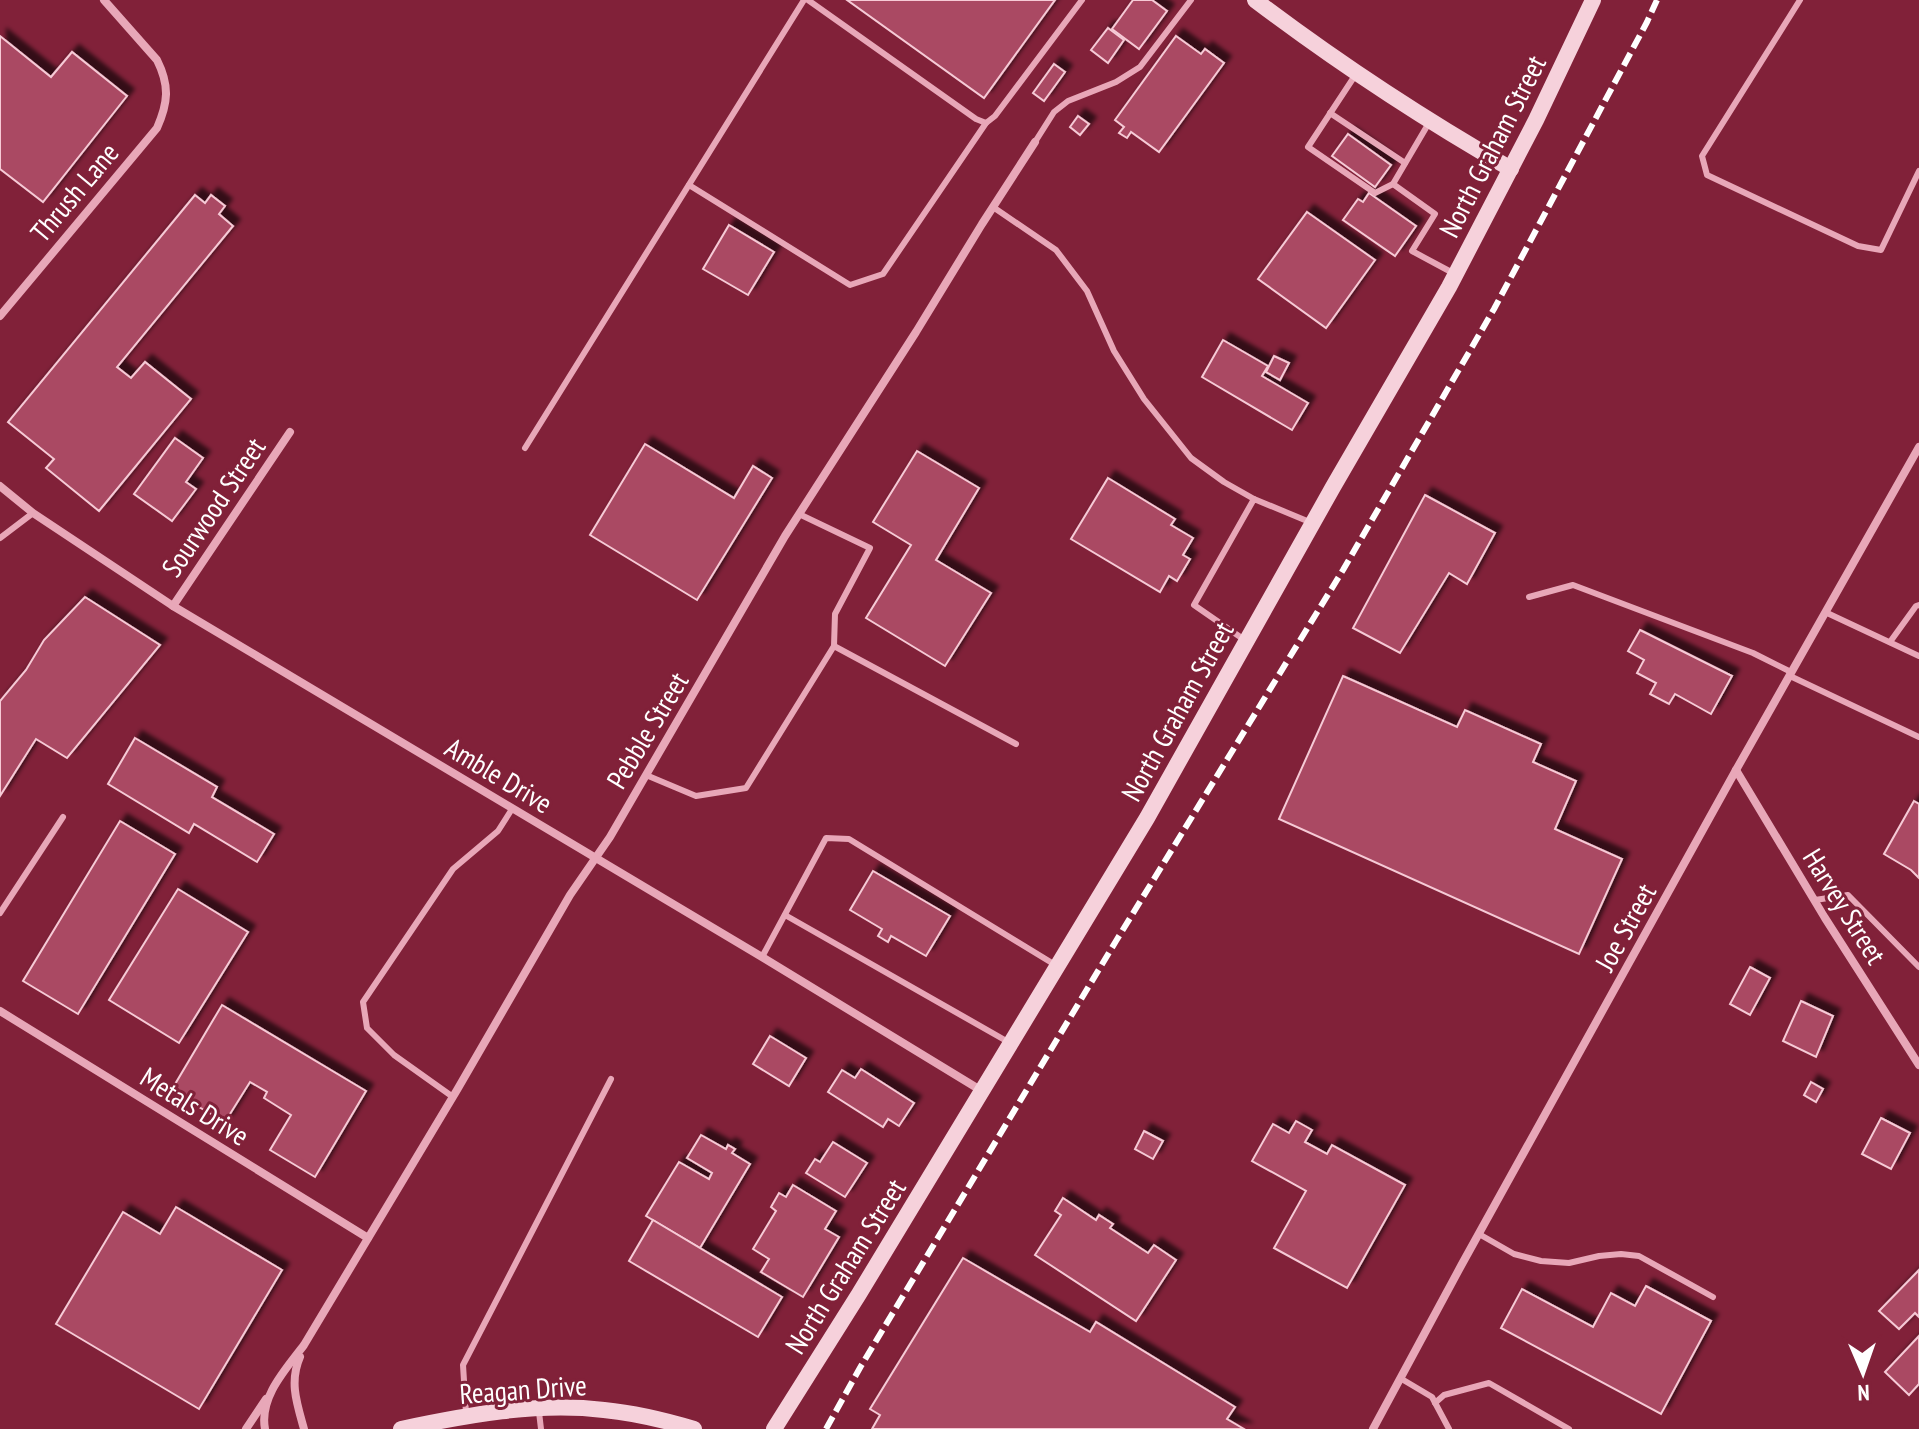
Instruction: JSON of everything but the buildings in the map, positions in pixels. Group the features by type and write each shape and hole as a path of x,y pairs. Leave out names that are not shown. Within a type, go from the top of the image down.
{"main road":[{"path":"1255,0 1311,42 1511,169"},
{"name":"North Graham Street","path":"774,1429 1147,818 1456,274 1536,120 1593,0"},
{"name":"Reagan Drive","path":"401,1429 539,1408 601,1409 654,1417 694,1429"}],"street":[{"name":"Thrush Lane","path":"0,316 157,128 165,110 166,89 157,60 104,0"},
{"name":"Pebble Street","path":"246,1429 304,1345 799,514 1035,142"},
{"name":"Sourwood Street","path":"173,606 290,432"},
{"name":"Joe Street","path":"1373,1429 1736,770 1919,447"},
{"name":"Amble Drive","path":"0,486 33,513 173,606 982,1091"},
{"name":"Harvey Street","path":"1736,770 1919,1065"},
{"name":"Metals Drive","path":"0,1011 368,1238"},
{"name":"Pebble Street","path":"304,1345 294,1382 304,1429"},
{"name":"Pebble Street","path":"265,1429 263,1420 268,1400 279,1378"}],"lane":[{"path":"525,448 806,0 986,123"},
{"path":"689,185 850,285 883,274 986,123 995,116 1082,0"},
{"path":"1035,142 1054,112 1068,101 1116,82 1140,67 1191,0"},
{"path":"1800,0 1702,156 1707,175 1858,246 1881,250 1919,171"},
{"path":"1357,72 1308,147 1375,193 1393,184 1430,120"},
{"path":"1330,113 1371,146 1405,163"},
{"path":"1393,184 1435,214 1412,251 1456,274"},
{"path":"993,207 1056,250 1087,291 1114,351 1144,399 1191,458 1254,499 1313,523"},
{"path":"1246,641 1194,605 1254,499"},
{"path":"0,538 33,513"},
{"path":"646,775 696,796 746,788 834,646 835,614 870,548 799,514"},
{"path":"1529,597 1573,585 1753,653 1919,737"},
{"path":"1890,642 1919,605"},
{"path":"1825,612 1919,656"},
{"path":"834,646 1016,744"},
{"path":"453,1097 394,1055 367,1028 363,1002 453,869 498,831 512,809"},
{"path":"0,913 63,817"},
{"path":"762,957 826,838 849,839 1057,966"},
{"path":"1815,900 1848,895 1919,967"},
{"path":"785,915 1010,1043"},
{"path":"466,1417 463,1365 611,1079"},
{"path":"1479,1234 1514,1254 1541,1261 1569,1263 1599,1256 1639,1256 1713,1297"},
{"path":"1400,1378 1432,1397 1449,1429"},
{"path":"1435,1403 1444,1395 1489,1383 1569,1429"},
{"path":"539,1408 541,1429"}],"railway":[{"path":"826,1429 1116,941 1343,570 1494,309 1657,0"}]}
